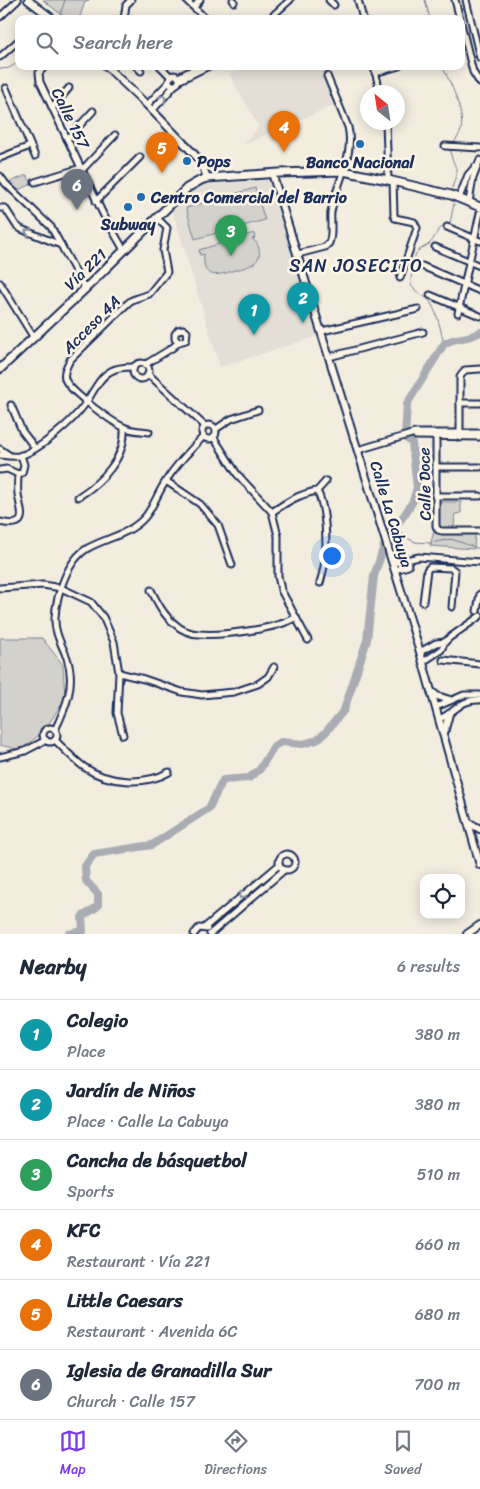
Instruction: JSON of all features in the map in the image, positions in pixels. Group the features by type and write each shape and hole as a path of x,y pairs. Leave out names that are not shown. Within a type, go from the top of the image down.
{"main road":[{"name":"Vía 221","path":"0,369 85,289 187,188 201,180 272,173 343,171 391,180 460,198 480,207"}],"street":[{"path":"0,17 18,0"},
{"path":"28,0 48,15"},
{"path":"125,15 126,6 131,0"},
{"path":"186,0 202,15"},
{"path":"194,7 200,0"},
{"path":"280,0 285,5"},
{"path":"274,15 290,0"},
{"path":"329,0 334,5"},
{"path":"455,0 459,15"},
{"path":"466,0 480,57 470,58"},
{"path":"360,1 362,15"},
{"path":"465,24 471,24"},
{"path":"465,37 473,72 480,83"},
{"path":"0,57 15,44"},
{"name":"Calle 157","path":"43,70 39,76 40,82 96,201 124,250"},
{"path":"110,70 195,155 202,164 207,178"},
{"path":"163,70 174,86"},
{"path":"179,78 193,70"},
{"path":"150,108 170,79 179,78 199,70"},
{"path":"375,70 379,85"},
{"path":"376,73 386,70"},
{"path":"298,254 325,247 329,243 331,211 350,148 350,135 344,115 327,76"},
{"path":"150,108 178,84 179,78"},
{"path":"6,88 35,156"},
{"path":"52,108 69,88"},
{"path":"67,139 94,110"},
{"path":"387,130 394,215 395,218 414,222 416,228 400,278"},
{"path":"35,182 82,169 115,135"},
{"path":"0,158 30,146"},
{"path":"445,146 480,148"},
{"path":"96,201 140,157"},
{"path":"460,198 468,175 479,162"},
{"path":"469,202 472,178 479,162"},
{"name":"Calle La Cabuya","path":"272,173 386,538 472,833 478,841 476,850 480,865"},
{"path":"0,176 51,227 85,289"},
{"path":"2,208 18,227 61,245"},
{"path":"458,310 480,213"},
{"name":"Acceso 4A","path":"86,402 70,387 65,379 66,367 70,360 128,303 154,290 167,272 163,250 167,228 156,218"},
{"path":"447,227 480,241"},
{"path":"435,247 480,266"},
{"path":"422,266 480,291"},
{"path":"0,283 34,338"},
{"path":"430,295 458,310 480,316"},
{"path":"322,331 418,309"},
{"path":"329,357 423,332"},
{"path":"0,455 11,457 21,455 35,448 62,429 77,415 103,377 111,371 133,367 139,363 146,364 167,352 179,342"},
{"path":"133,367 133,373 136,377 144,378 149,370 146,364"},
{"path":"460,435 460,377 463,372 468,370 480,369"},
{"path":"148,374 205,426 210,425 216,429"},
{"path":"86,402 124,428 149,432"},
{"path":"460,403 480,403"},
{"path":"11,405 22,431 35,448"},
{"path":"216,429 231,418 258,410"},
{"path":"203,437 202,430 205,426"},
{"path":"78,498 106,476 115,462 121,446 124,428"},
{"path":"214,438 216,429"},
{"path":"358,450 415,433 480,437"},
{"path":"411,435 436,438 480,433"},
{"path":"203,437 207,440 214,438"},
{"path":"55,740 57,734 55,730 67,705 71,683 67,659 57,635 54,618 61,588 71,565 88,548 123,534 134,527 153,505 166,481 184,457 203,437"},
{"path":"214,438 237,474 272,512 278,536 278,576 281,590 308,640"},
{"name":"Calle Doce","path":"436,438 436,526 438,530 442,531 480,531"},
{"path":"0,449 11,457"},
{"path":"18,474 23,471 24,465 21,455"},
{"path":"436,467 480,467"},
{"path":"0,470 7,469 18,474"},
{"path":"0,522 12,524 18,522 23,512 18,493 18,474"},
{"path":"166,481 200,504 218,525 232,565"},
{"path":"272,512 292,499 305,493 317,491 326,481"},
{"path":"317,491 320,497 325,529 326,560 320,583"},
{"path":"435,496 480,496"},
{"path":"393,563 419,557 480,562"},
{"path":"395,570 408,566 407,559"},
{"path":"443,568 444,559"},
{"path":"423,602 427,570 430,567 451,568 455,571 452,607"},
{"path":"0,588 43,585 61,588 91,602 103,617 114,642 119,673 117,713 123,735"},
{"path":"151,590 162,610 175,624 188,632 200,634 272,627 290,621 296,616"},
{"path":"423,662 441,650 445,642 479,614 480,594"},
{"path":"420,652 436,643 445,642"},
{"path":"443,660 480,664"},
{"path":"119,673 182,692 202,695 234,692 258,684 268,677 274,667"},
{"path":"431,691 437,696 450,700"},
{"path":"436,707 464,695 480,695"},
{"path":"439,719 464,702 480,700"},
{"path":"444,734 449,714"},
{"path":"46,740 44,734 46,730 55,730"},
{"path":"0,757 24,751 46,740 51,742 55,740"},
{"path":"55,740 85,767 103,776 138,781 155,778 169,772"},
{"path":"469,823 480,830"},
{"path":"472,833 480,830"},
{"path":"194,934 197,929 204,928 280,865 280,860 283,856 290,855 294,858 293,868 284,870 210,934 204,928"},
{"path":"280,865 284,870"},
{"path":"466,934 480,925"}],"shaded area":[{"path":"43,0 89,0 85,2 80,15 62,15"},
{"path":"236,70 328,70 323,73 335,105 243,145 259,127 229,74"},
{"path":"27,175 32,184 16,191 7,183"},
{"path":"267,179 273,182 321,335 220,367 172,209 200,185"},
{"path":"255,188 265,220 195,239 186,208"},
{"path":"254,233 255,238 252,239 256,242 259,249 258,259 255,262 246,267 220,274 215,275 207,272 204,254 200,255 199,250"},
{"path":"438,502 461,502 461,513 455,514 454,527 439,528"},
{"path":"434,531 475,533 474,549 430,546"},
{"path":"0,638 42,638 63,665 65,699 44,731 21,750 0,745"}],"waterway":[{"path":"60,15 65,0"},
{"path":"425,0 429,15"},
{"path":"0,69 9,68 15,64"},
{"path":"444,70 453,88 462,123 459,135 453,144"},
{"path":"451,147 451,157 457,172 452,188"},
{"path":"444,344 438,318 431,303 413,288 411,279 417,252 429,244 441,227 450,223 454,204"},
{"path":"69,934 83,931 82,917 98,906 98,894 86,881 85,866 94,854 152,845 209,808 223,780 249,778 260,769 274,746 281,742 303,744 317,740 344,710 367,640 374,576 387,537 413,501 417,488 412,443 405,437 407,404 444,344 480,332"},
{"path":"395,526 407,538 415,542 430,543 451,539 480,549"}],"place":[{"name":"Banco Nacional","path":"360,144"},
{"name":"KFC","path":"284,152"},
{"name":"Pops","path":"187,161"},
{"name":"Little Caesars","path":"162,173"},
{"name":"Centro Comercial del Barrio","path":"141,197"},
{"name":"Subway","path":"128,207"},
{"name":"Iglesia de Granadilla Sur","path":"77,210"},
{"name":"Cancha de básquetbol","path":"231,256"},
{"name":"Jardín de Niños","path":"303,323"},
{"name":"Colegio","path":"254,335"}],"district":[{"name":"SAN JOSECITO","path":"356,266"}]}
